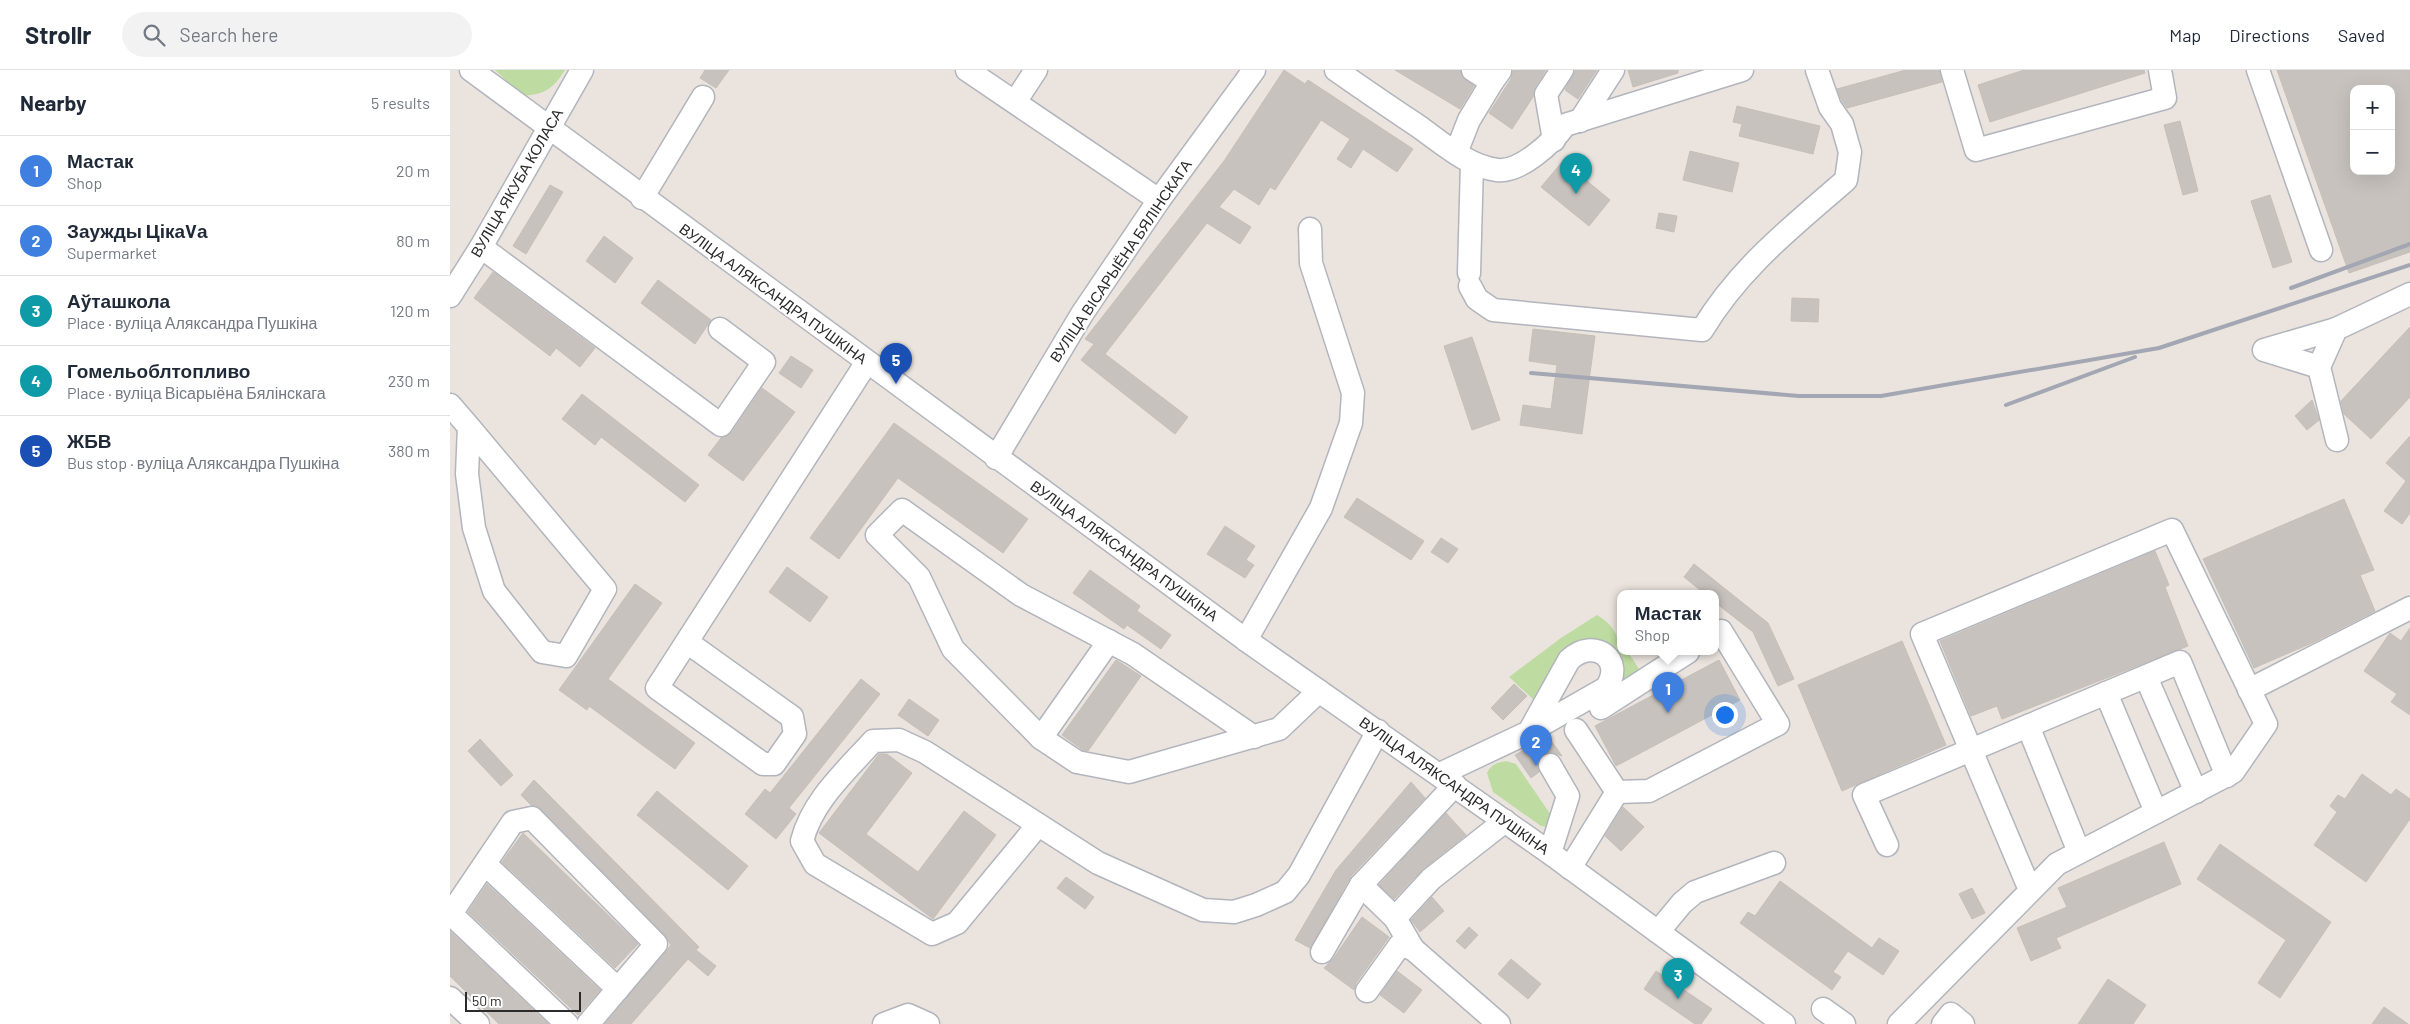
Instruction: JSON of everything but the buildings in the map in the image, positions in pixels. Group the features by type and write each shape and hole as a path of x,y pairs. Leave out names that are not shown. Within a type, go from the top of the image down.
{"street":[{"name":"ВУЛІЦА АЛЯКСАНДРА ПУШКІНА","path":"470,70 1246,640 1550,853 1784,1024"},
{"name":"ВУЛІЦА ЯКУБА КОЛАСА","path":"450,296 481,247 582,70"},
{"path":"967,70 1159,200"},
{"path":"1015,102 1036,70"},
{"name":"ВУЛІЦА ВІСАРЫЁНА БЯЛІНСКАГА","path":"996,458 1082,314 1159,200 1254,70"},
{"path":"1336,70 1464,158 1499,171 1514,167 1528,160 1554,140 1565,125 1742,70"},
{"path":"1473,70 1496,76 1470,120 1464,158 1469,280 1477,299 1493,310 1702,330 1718,304 1761,253 1846,180 1850,152 1842,124 1830,106 1817,70"},
{"path":"1554,140 1546,94 1562,70"},
{"path":"1580,121 1613,70"},
{"path":"1952,70 1976,150 2165,98 2160,70"},
{"path":"2258,70 2320,250"},
{"path":"642,198 703,97"},
{"path":"1246,640 1321,508 1351,423 1353,393 1311,263 1310,229"},
{"path":"481,247 721,425 764,362 720,329"},
{"path":"2319,367 2264,350 2336,329 2410,294"},
{"path":"2336,329 2319,367 2337,440"},
{"path":"687,642 792,717 796,734 774,764 763,764 657,688 867,362"},
{"path":"450,405 469,427 605,589 566,656 542,652 494,590 474,528 467,474 469,427"},
{"path":"1254,737 1133,654 1021,595 902,510 877,535 919,577 953,649 1041,738 1077,762 1129,772 1254,737 1279,729 1319,690"},
{"path":"1899,1024 2056,864 2234,772 2266,724 2172,530 1922,634 2030,890"},
{"path":"2249,690 2410,608"},
{"path":"1617,792 1649,790 1778,724 1719,631"},
{"path":"1041,738 1109,641"},
{"path":"1601,708 1683,655"},
{"path":"1887,845 1864,795 2180,662 2227,776"},
{"path":"2146,677 2196,792"},
{"path":"2106,693 2156,812"},
{"path":"2028,726 2079,852"},
{"path":"1576,730 1617,792"},
{"path":"1038,825 957,923 932,934 815,864 802,842 807,823 827,792 873,741 899,740 925,752 1098,863 1203,910 1234,912 1285,892 1299,875 1378,731"},
{"path":"1322,952 1361,885 1447,780 1532,737"},
{"path":"1550,765 1568,796 1550,853"},
{"path":"1570,868 1617,792"},
{"path":"567,1024 450,914 513,822 532,818 656,944 588,1024"},
{"path":"1396,918 1431,879 1505,821"},
{"path":"1658,932 1682,903 1696,892 1774,863"},
{"path":"485,864 618,989"},
{"path":"1361,885 1396,918 1412,949 1499,1024"},
{"path":"1367,991 1400,945 1412,949"},
{"path":"450,998 478,1024"},
{"path":"1824,1009 1844,1024"},
{"path":"1943,1024 1950,1014 1963,1024"},
{"path":"884,1024 908,1015 928,1024"}],"green space":[{"path":"495,70 565,70 548,89 537,94 523,96"},
{"path":"1597,615 1614,630 1617,638 1617,655 1630,655 1643,675 1559,728 1614,686 1591,643 1535,701 1509,677 1561,638"},
{"path":"1506,761 1516,764 1551,815 1547,827 1541,826 1493,792 1487,773 1492,766"}],"tunnel":[{"path":"1535,742 1550,765"}],"railway":[{"path":"2291,288 2410,244"},
{"path":"1531,373 1799,396 1881,396 2159,348 2410,265"},
{"path":"2006,405 2135,357"}],"place":[{"name":"Гомельоблтопливо","path":"1576,194"},
{"name":"ЖБВ","path":"896,384"},
{"name":"Мастак","path":"1668,713"},
{"name":"Заужды ЦікаVа","path":"1536,766"},
{"name":"Аўташкола","path":"1678,999"}]}
